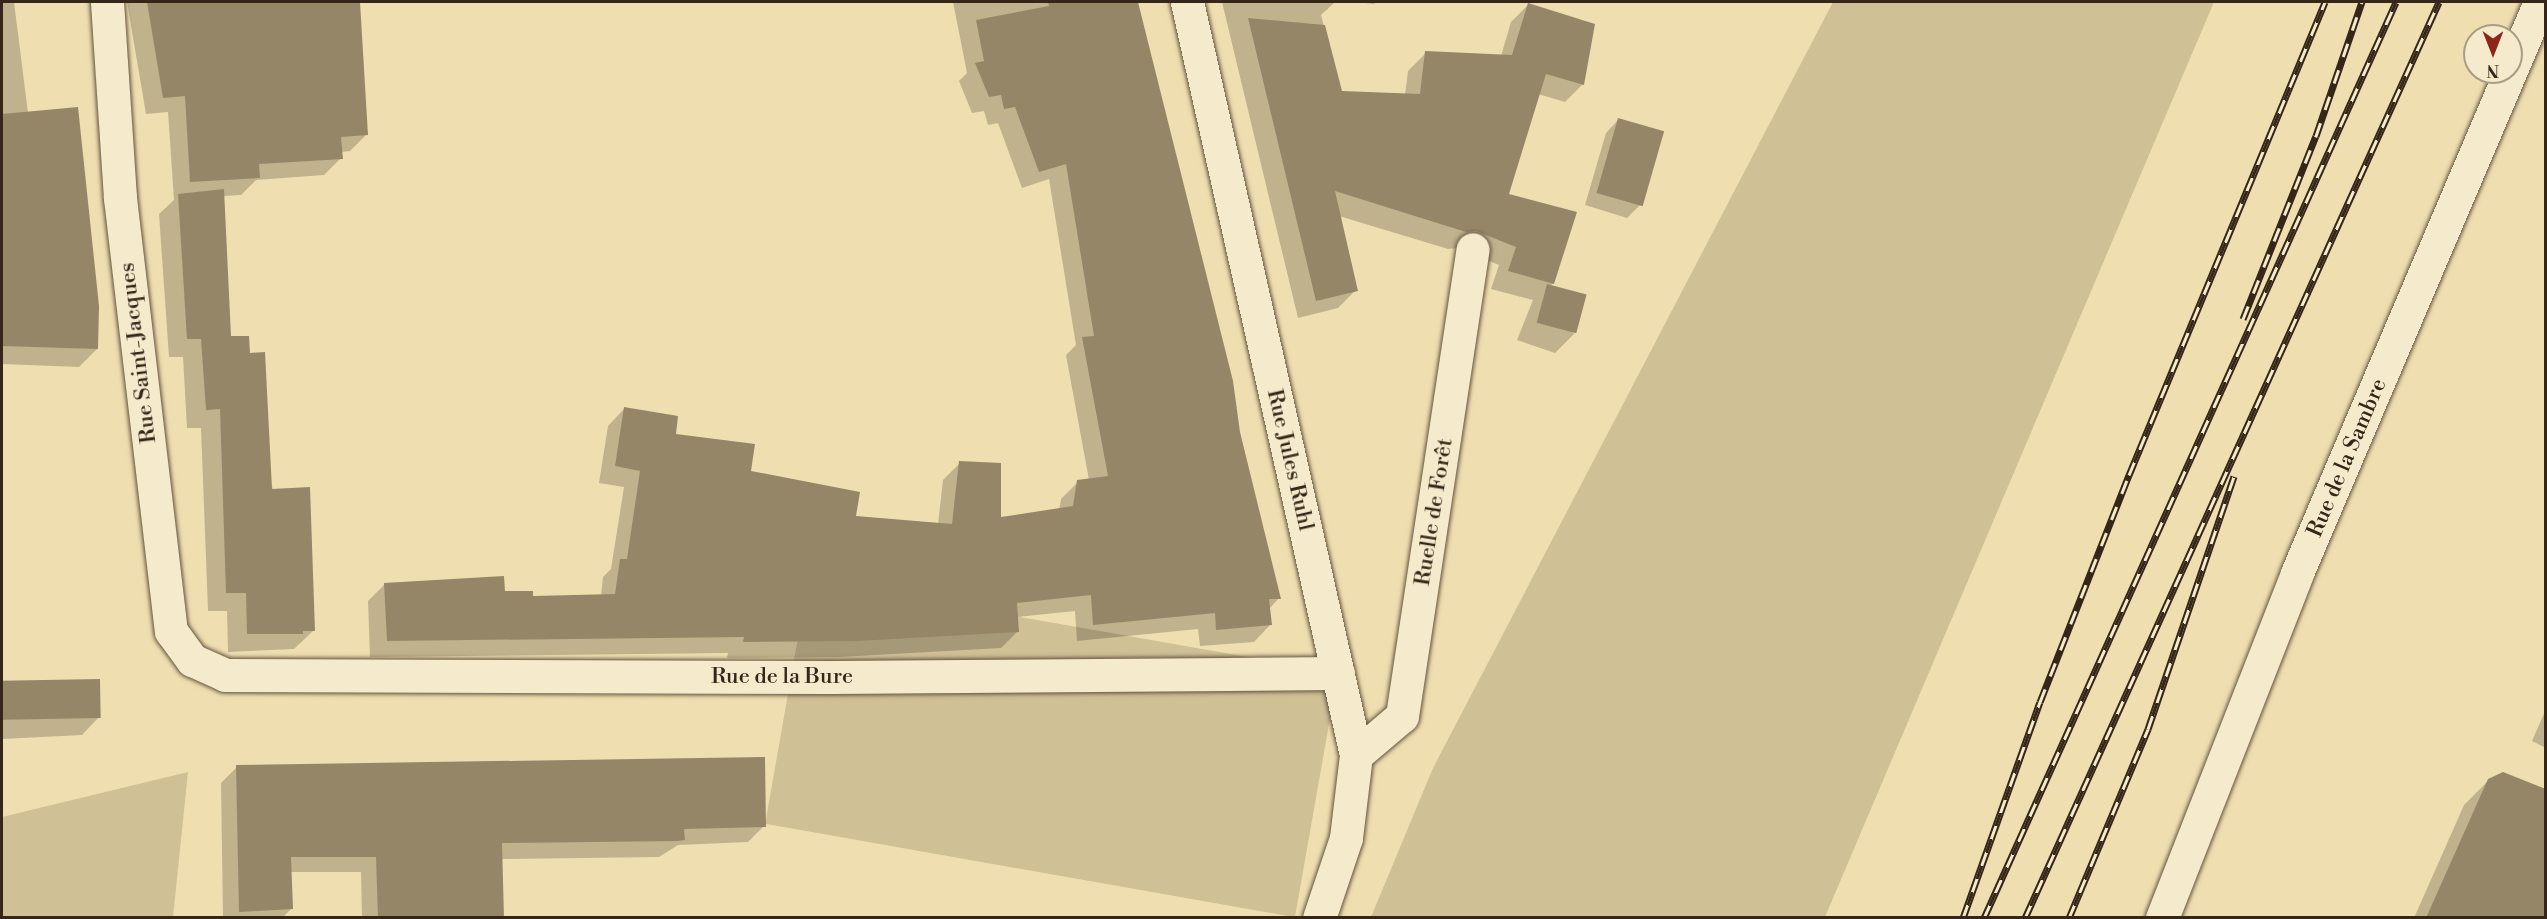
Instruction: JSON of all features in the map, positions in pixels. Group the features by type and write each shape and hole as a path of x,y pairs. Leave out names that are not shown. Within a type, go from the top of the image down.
{"street":[{"name":"Rue Saint-Jacques","path":"107,2 120,198 171,631 192,660 225,675"},
{"name":"Rue Jules Ruhl","path":"1186,2 1356,755 1346,838 1319,918"},
{"name":"Rue de la Sambre","path":"2162,918 2297,573 2540,2"},
{"name":"Ruelle de Forêt","path":"1356,755 1402,716 1473,249"},
{"name":"Rue de la Bure","path":"225,675 832,677 1338,673"}],"shaded area":[{"path":"1833,2 2214,2 1825,917 1371,917 1433,768"},
{"path":"808,580 1338,673 1295,917 765,824"},
{"path":"188,772 173,917 2,917 2,817"}],"building":[{"path":"147,2 360,2 368,135 341,137 343,159 259,164 260,178 190,182 185,96 163,98"},
{"path":"1048,2 1138,2 1233,381 1240,432 1281,599 1269,599 1272,625 1216,630 1215,613 1093,625 1091,595 1017,603 1019,632 857,641 743,642 744,637 387,641 384,583 504,576 505,591 533,591 533,596 615,594 620,559 627,559 640,471 615,466 624,407 678,416 676,434 755,444 751,471 860,492 856,516 952,524 959,461 1001,463 1001,517 1073,506 1077,480 1108,476 1082,337 1094,336 1066,164 1039,172 1015,107 1004,109 1001,95 989,97 975,63 984,61 976,20 1049,6"},
{"path":"1528,3 1595,24 1584,85 1546,74 1509,194 1577,212 1554,284 1508,271 1516,247 1476,231 1466,232 1335,191 1358,291 1316,301 1248,18 1325,25 1342,91 1420,94 1425,51 1512,55"},
{"path":"78,107 99,306 98,349 2,346 2,114"},
{"path":"1618,118 1664,131 1643,206 1597,193"},
{"path":"224,189 231,336 249,336 250,353 265,352 272,489 310,487 315,631 303,631 303,634 247,634 246,593 226,593 220,409 206,410 201,339 187,339 178,194"},
{"path":"1547,284 1587,295 1576,333 1537,323"},
{"path":"100,679 101,718 3,720 2,681"},
{"path":"765,757 766,827 684,829 685,840 677,841 502,843 504,918 378,918 376,857 291,857 293,909 239,912 236,765"},
{"path":"2503,772 2546,789 2546,918 2426,918 2488,779"}],"railway":[{"path":"1963,918 2040,702 2129,475 2325,2"},
{"path":"2243,319 2316,136 2362,2"},
{"path":"1984,918 2396,2"},
{"path":"2025,918 2439,2"},
{"path":"2069,918 2148,729 2234,476"}]}
